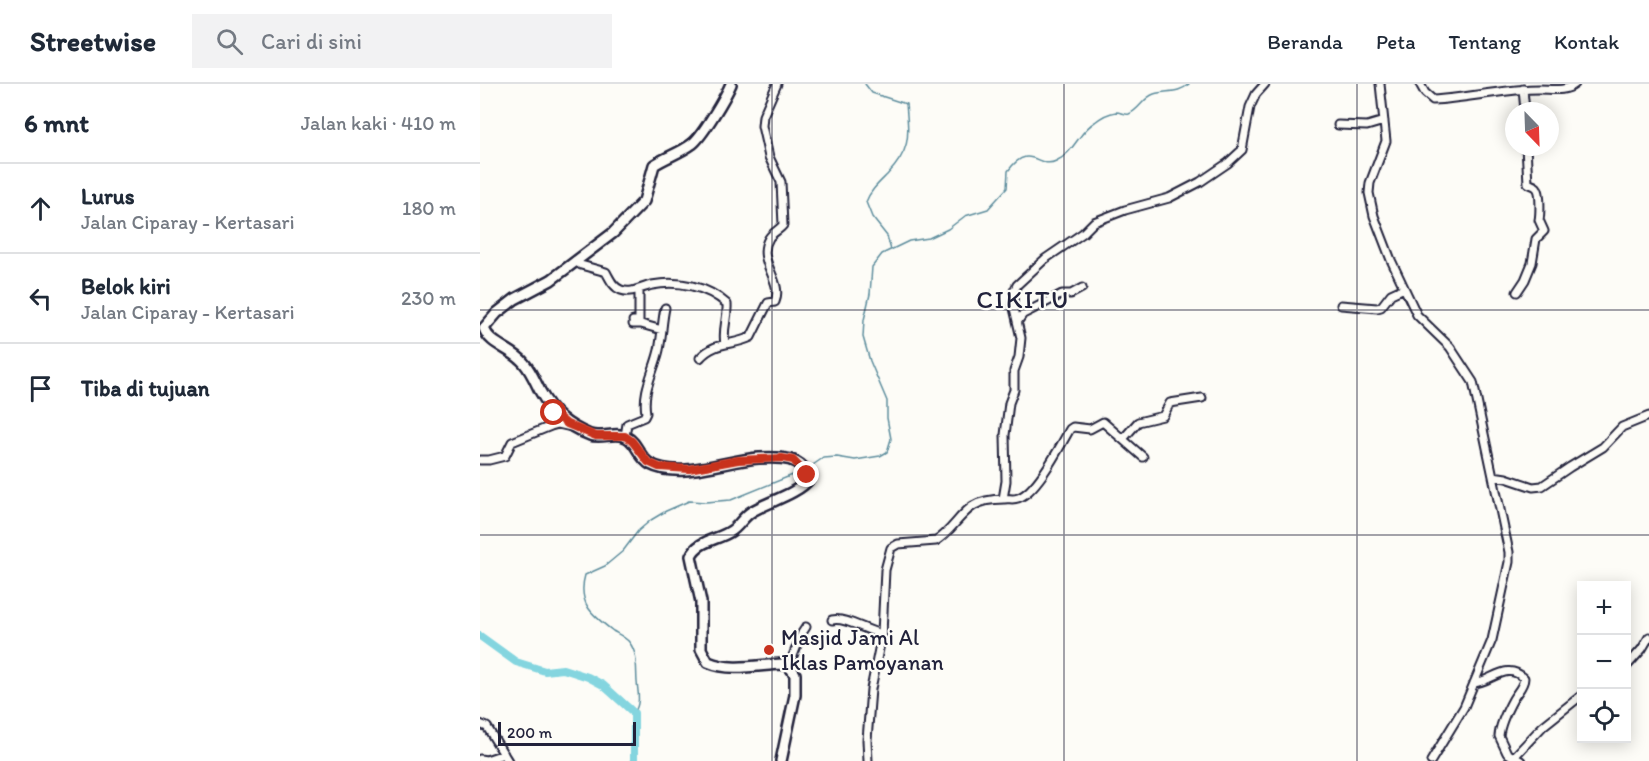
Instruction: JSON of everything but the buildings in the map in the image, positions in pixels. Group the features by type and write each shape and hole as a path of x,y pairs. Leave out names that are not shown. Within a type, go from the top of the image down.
{"main road":[{"path":"731,84 700,138 654,165 644,201 603,242 551,280 515,299 484,327 487,336 522,360 554,413 574,427 596,436 625,436 632,441 648,462 669,469 699,468 753,458 782,458 793,460 807,475 808,481 801,487 753,510 732,530 700,545 691,556 701,602 701,649 708,662 722,667 782,664 789,666 795,674 796,687 781,761"}],"street":[{"path":"700,358 708,349 751,337 768,303 775,302 777,297 777,287 765,255 768,239 783,225 783,189 766,149 762,121 777,84"},
{"path":"1004,499 1006,424 1009,403 1014,390 1014,371 1019,357 1021,338 1013,304 1014,291 1023,278 1045,259 1083,233 1094,222 1125,210 1169,198 1200,182 1233,158 1242,150 1250,107 1264,84"},
{"path":"1380,84 1386,141 1373,172 1369,193 1374,216 1383,242 1417,315 1450,347 1473,382 1508,541 1509,562 1492,640 1455,723 1431,761"},
{"path":"1420,84 1427,96 1433,100 1508,88 1564,89 1575,84"},
{"path":"1523,89 1524,102"},
{"path":"1338,125 1367,126 1384,121"},
{"path":"1518,292 1532,262 1536,238 1544,231 1539,220 1539,190 1528,183 1526,156"},
{"path":"575,261 606,272 614,286 621,290 639,290 662,284 689,285 706,290 727,304 723,334 725,344"},
{"path":"1018,321 1023,314 1062,294 1071,294 1082,288"},
{"path":"1341,305 1381,307 1391,294 1404,288"},
{"path":"639,290 641,321 662,330"},
{"path":"625,436 627,423 645,415 647,386 660,348 665,308"},
{"path":"1123,439 1138,422 1164,416 1170,403 1202,398"},
{"path":"1492,476 1533,487 1542,486 1603,447 1622,427 1649,416"},
{"path":"868,761 870,689 882,634 885,570 891,548 898,544 936,541 971,507 983,502 1023,496 1045,472 1073,427 1090,429 1103,422 1143,457"},
{"path":"480,460 505,456 512,442 551,426 558,424 574,427"},
{"path":"832,620 840,619 869,632 882,634"},
{"path":"789,666 806,627"},
{"path":"1631,661 1649,637"},
{"path":"1474,683 1481,683 1495,675 1511,671 1519,673 1524,678 1524,683 1511,702 1498,736 1502,747 1513,758 1521,761"},
{"path":"1513,758 1543,726 1577,698"},
{"path":"480,724 487,727 508,761"},
{"path":"480,759 486,760 504,754"}],"waterway":[{"path":"865,84 872,93 906,104 908,134 901,158 872,191 866,202 872,217 887,236 891,250"},
{"path":"807,469 823,458 837,457 855,460 880,456 887,452 891,439 887,401 870,361 863,337 872,267 882,254 909,241 929,238 948,229 965,216 988,209 1007,188 1008,171 1022,158 1034,158 1050,163 1056,161 1067,153 1089,126 1102,117 1116,112 1129,114 1150,96 1177,91 1189,84"},
{"path":"634,713 638,705 634,651 627,640 605,625 588,608 583,593 585,575 605,566 623,551 638,531 666,511 689,501 731,500 800,472"},
{"path":"480,636 516,662 545,671 563,669 588,677 603,685 634,713 634,761"}],"place":[{"name":"Masjid Jami Al Iklas Pamoyanan","path":"769,650"}],"district":[{"name":"CIKITU","path":"1023,299"}],"route":[{"path":"554,413 567,424 585,433 605,437 625,436 632,441 643,458 659,467 689,469 753,458 782,458 793,460 805,470 807,475"}]}
